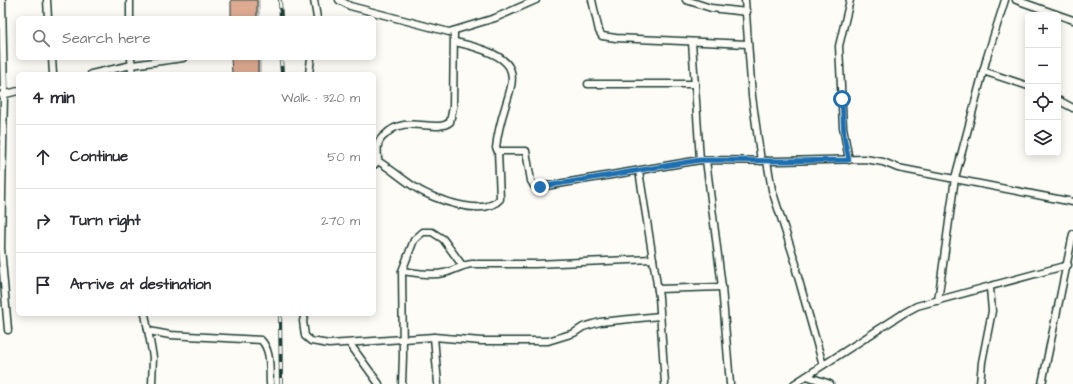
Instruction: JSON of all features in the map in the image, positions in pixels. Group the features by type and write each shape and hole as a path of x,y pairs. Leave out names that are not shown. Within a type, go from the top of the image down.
{"street":[{"path":"2,0 1,248 8,330"},
{"path":"47,0 48,16"},
{"path":"130,0 130,16"},
{"path":"314,0 316,16"},
{"path":"339,0 350,6 450,32 495,18 536,0"},
{"path":"592,0 599,31 602,36 616,38 748,44"},
{"path":"686,0 712,8 747,12"},
{"path":"745,0 752,96 764,161 792,252 823,365"},
{"path":"849,160 843,127 839,46 850,0"},
{"path":"938,301 954,178 983,71 1005,0"},
{"path":"1016,0 1073,20"},
{"path":"454,31 453,107 450,122 444,125 407,124 393,128 385,134 378,145 376,163 423,192 448,202 478,207 490,206 500,199 497,142 512,82 511,68 501,57 455,42"},
{"path":"692,42 703,160 722,287 730,384"},
{"path":"52,60 53,72"},
{"path":"131,60 132,72"},
{"path":"101,72 132,65 168,60"},
{"path":"309,72 312,60"},
{"path":"983,71 1025,85"},
{"path":"588,84 695,84"},
{"path":"2,95 16,92"},
{"path":"1061,102 1073,108"},
{"path":"498,151 526,151 531,181 534,186 540,187 703,160 874,160 898,168 1073,202"},
{"path":"639,171 658,289 666,384"},
{"path":"402,384 402,271 414,240 422,232 432,232 443,239 462,265"},
{"path":"1042,384 1068,265 1073,234"},
{"path":"402,271 440,274 462,265 653,259"},
{"path":"794,384 904,312 917,306 990,288 1068,265"},
{"path":"658,289 722,287"},
{"path":"980,384 982,362 992,311 990,288"},
{"path":"146,316 150,331 153,357 152,384"},
{"path":"304,316 303,321 307,338 329,344 350,344 434,337 481,341 548,341 574,333 583,327 596,323 660,316"},
{"path":"150,331 170,335 262,340 267,348 269,357 270,384"},
{"path":"434,337 438,384"},
{"path":"350,344 379,384"},
{"path":"807,376 830,384"}],"building":[{"path":"231,0 257,0 257,16 231,16"},
{"path":"231,60 258,60 258,72 232,72"}],"railway":[{"path":"280,0 281,16"},
{"path":"281,60 282,72"},
{"path":"280,316 281,384"}],"route":[{"path":"540,187 648,170 700,160 849,160 844,136 842,99"}]}
